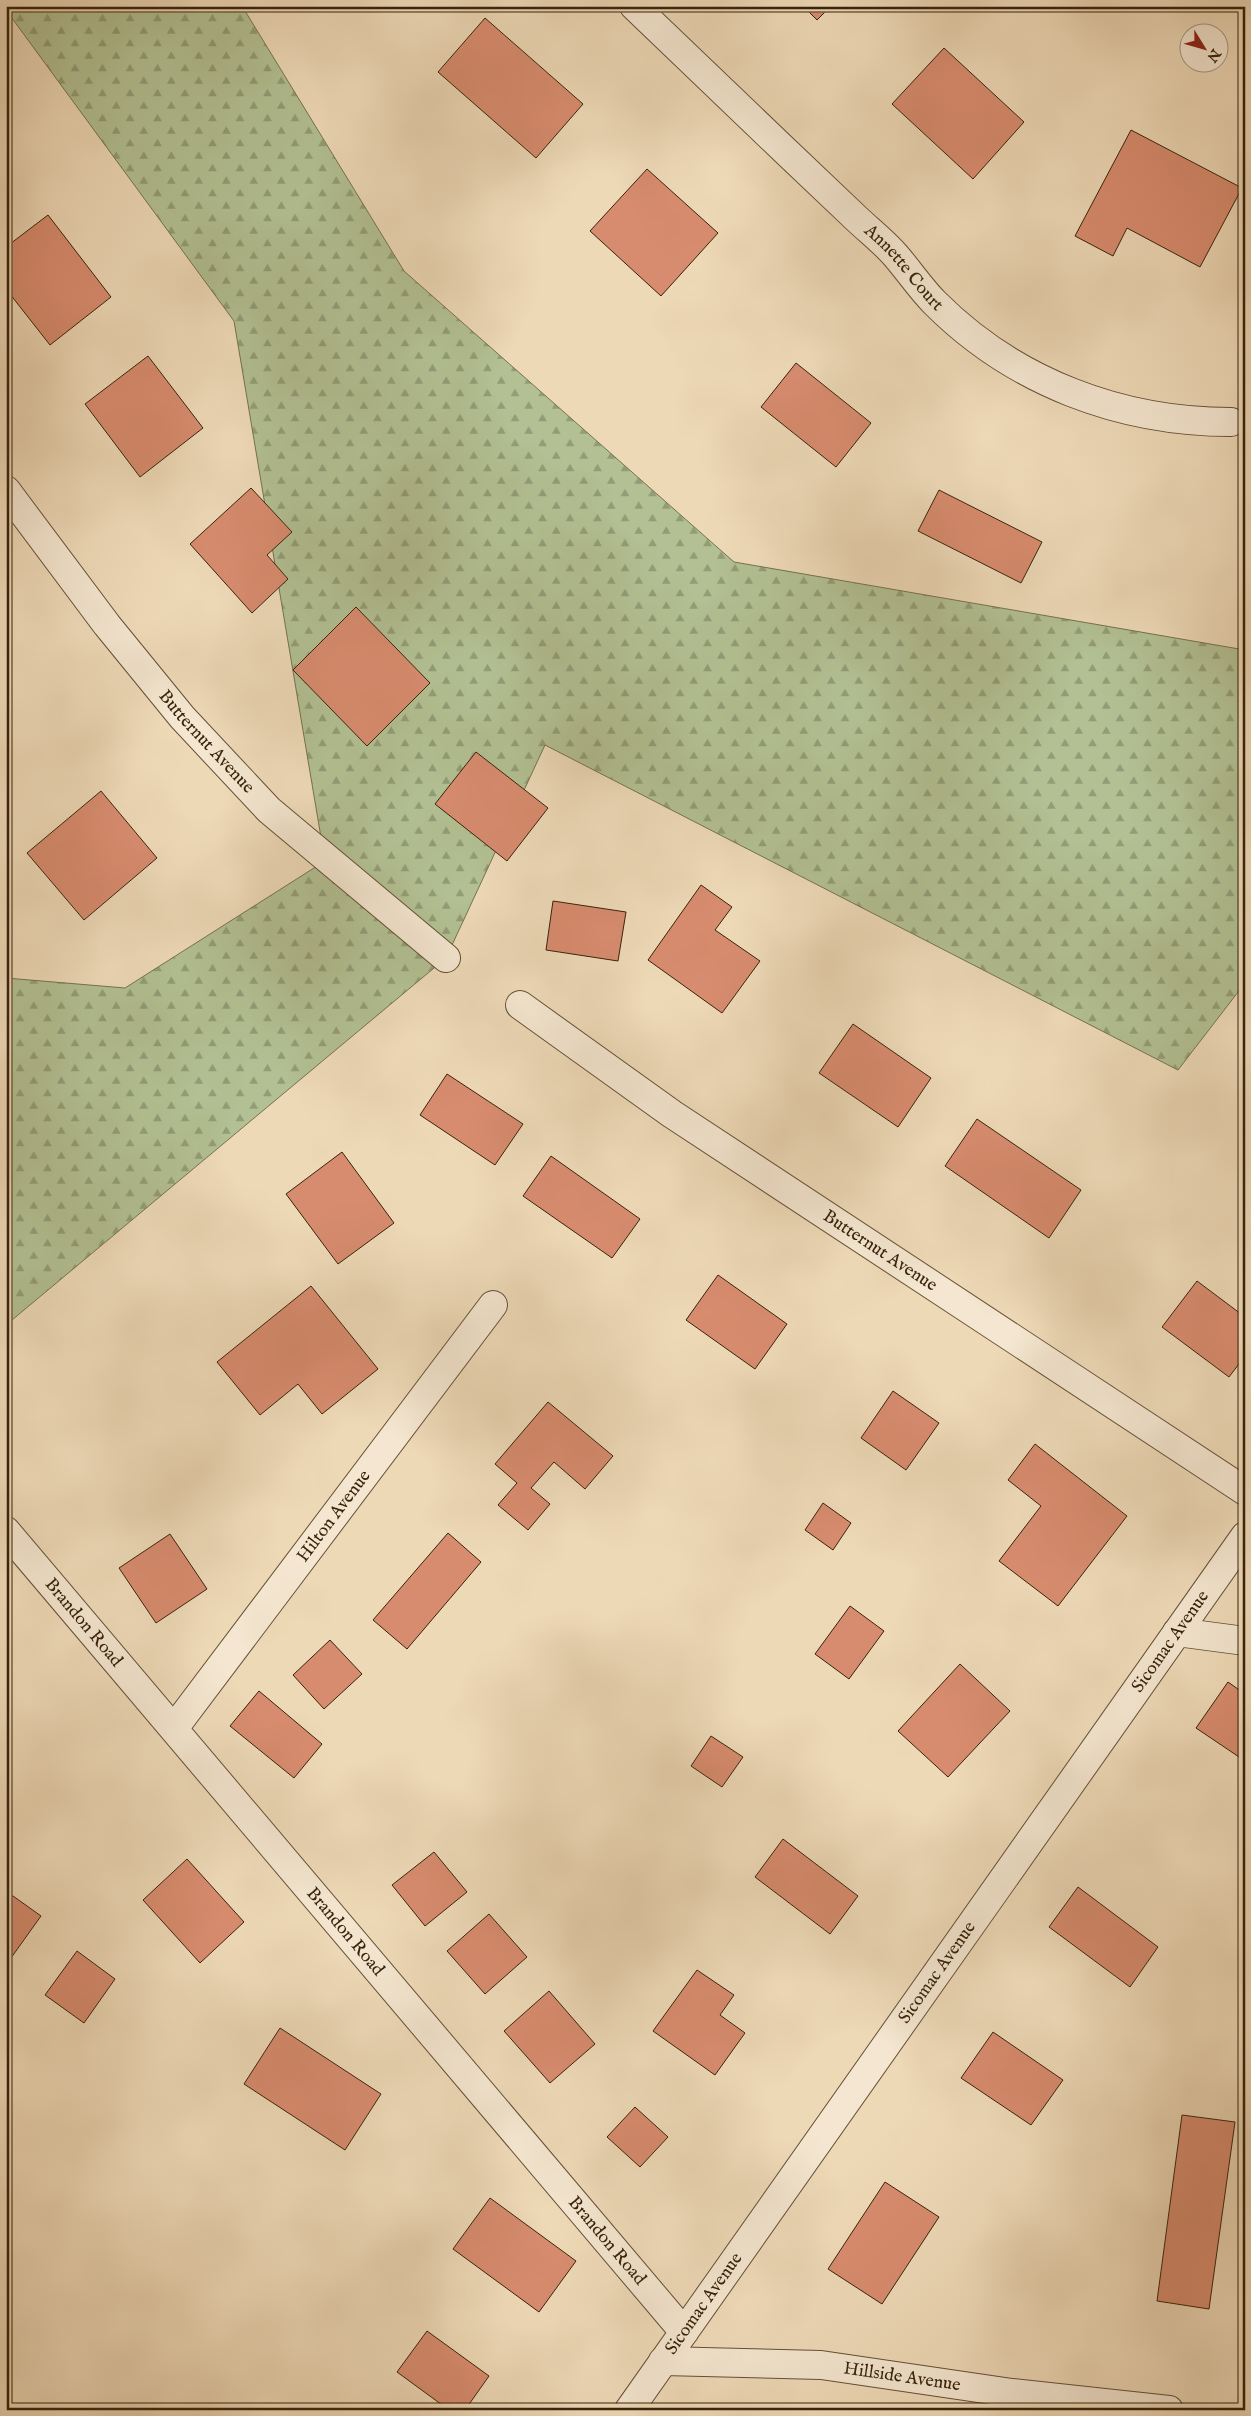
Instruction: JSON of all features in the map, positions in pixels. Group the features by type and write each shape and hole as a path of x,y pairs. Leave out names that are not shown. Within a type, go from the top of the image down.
{"street":[{"name":"Annette Court","path":"634,6 895,254 934,302 981,343 1026,373 1083,398 1142,415 1204,422 1231,422"},
{"name":"Butternut Avenue","path":"7,494 132,656 182,717 269,810 446,958"},
{"name":"Butternut Avenue","path":"520,1006 672,1114 1245,1491"},
{"name":"Hilton Avenue","path":"175,1727 493,1305"},
{"name":"Brandon Road","path":"6,1531 175,1727 684,2332"},
{"name":"Sicomac Avenue","path":"629,2410 1245,1536"},
{"path":"1176,1632 1245,1642"},
{"name":"Hillside Avenue","path":"664,2361 821,2365 1012,2393 1169,2410"}],"green space":[{"path":"6,6 242,6 404,271 734,562 1245,650 1245,983 1178,1070 545,745 446,958 6,1325 6,978 125,988 325,861 234,321 6,10"}],"building":[{"path":"803,6 831,6 817,20"},
{"path":"485,18 583,104 536,158 438,72"},
{"path":"944,48 1024,122 973,179 892,104"},
{"path":"1131,130 1242,188 1200,267 1127,228 1113,256 1075,236"},
{"path":"647,169 718,233 661,296 590,231"},
{"path":"48,215 111,297 50,345 6,289 6,247"},
{"path":"148,356 203,428 140,477 85,404"},
{"path":"796,363 871,423 836,467 761,407"},
{"path":"251,488 292,532 267,555 288,579 252,613 190,544"},
{"path":"939,490 1042,542 1021,583 918,531"},
{"path":"356,607 430,683 367,746 293,670"},
{"path":"6,625 9,770 6,770"},
{"path":"476,752 548,808 507,861 435,804"},
{"path":"101,791 157,858 84,920 27,853"},
{"path":"701,885 732,907 715,930 760,961 722,1013 648,960"},
{"path":"553,901 626,912 618,961 546,950"},
{"path":"853,1024 931,1078 898,1127 819,1073"},
{"path":"447,1074 523,1124 495,1165 420,1115"},
{"path":"977,1119 1081,1190 1049,1238 945,1166"},
{"path":"342,1152 394,1223 338,1264 286,1194"},
{"path":"551,1156 640,1219 612,1258 523,1196"},
{"path":"718,1275 787,1324 755,1369 686,1320"},
{"path":"1197,1281 1245,1317 1245,1356 1229,1377 1162,1327"},
{"path":"311,1286 378,1369 322,1414 298,1384 260,1415 217,1362"},
{"path":"893,1391 939,1423 906,1470 861,1438"},
{"path":"548,1402 613,1456 585,1489 554,1462 531,1488 550,1504 528,1530 498,1505 517,1483 495,1464"},
{"path":"1035,1444 1127,1516 1058,1606 999,1561 1041,1506 1008,1480"},
{"path":"823,1503 851,1523 833,1550 805,1530"},
{"path":"448,1533 481,1562 407,1649 373,1620"},
{"path":"170,1534 207,1589 156,1623 119,1568"},
{"path":"850,1606 884,1631 849,1679 815,1654"},
{"path":"330,1640 362,1674 324,1709 293,1675"},
{"path":"960,1664 1010,1711 948,1777 898,1731"},
{"path":"1228,1682 1245,1694 1245,1761 1196,1728"},
{"path":"259,1691 322,1744 294,1778 230,1726"},
{"path":"711,1736 743,1757 722,1787 691,1766"},
{"path":"783,1839 858,1896 830,1934 755,1877"},
{"path":"434,1852 467,1892 425,1926 392,1885"},
{"path":"187,1859 244,1922 200,1963 143,1900"},
{"path":"1078,1887 1158,1947 1130,1987 1049,1927"},
{"path":"6,1891 41,1916 6,1965"},
{"path":"489,1914 527,1957 485,1994 447,1951"},
{"path":"77,1951 115,1979 84,2023 45,1995"},
{"path":"697,1970 734,1995 720,2015 745,2033 715,2075 653,2031"},
{"path":"549,1991 595,2044 550,2083 504,2031"},
{"path":"280,2028 381,2094 345,2150 244,2084"},
{"path":"993,2032 1063,2080 1031,2125 961,2078"},
{"path":"635,2107 668,2137 640,2167 607,2137"},
{"path":"1182,2115 1235,2122 1209,2309 1157,2301"},
{"path":"885,2182 939,2217 882,2304 828,2269"},
{"path":"490,2198 576,2261 539,2312 453,2249"},
{"path":"427,2331 489,2376 465,2410 449,2410 397,2372"}]}
